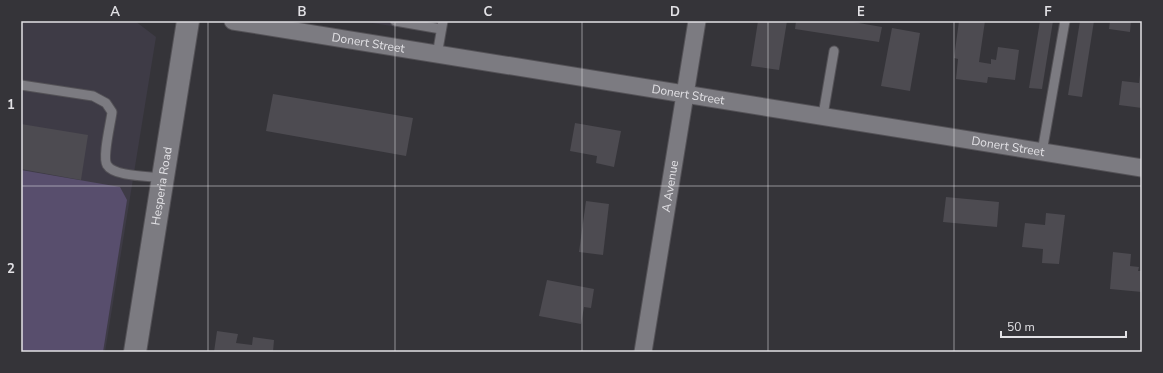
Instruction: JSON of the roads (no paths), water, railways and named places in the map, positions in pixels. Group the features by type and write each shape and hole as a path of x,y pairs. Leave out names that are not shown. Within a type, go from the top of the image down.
{"main road":[{"name":"Hesperia Road","path":"135,352 188,21"}],"street":[{"name":"Donert Street","path":"233,21 282,25 437,55 823,115 1142,168"},
{"name":"A Avenue","path":"643,352 697,21"}],"lane":[{"path":"395,21 442,25 437,55"},
{"path":"1042,152 1065,21"},
{"path":"823,115 834,51"},
{"path":"21,85 93,96 106,103 112,112 105,156 106,164 114,171 163,178"}]}
